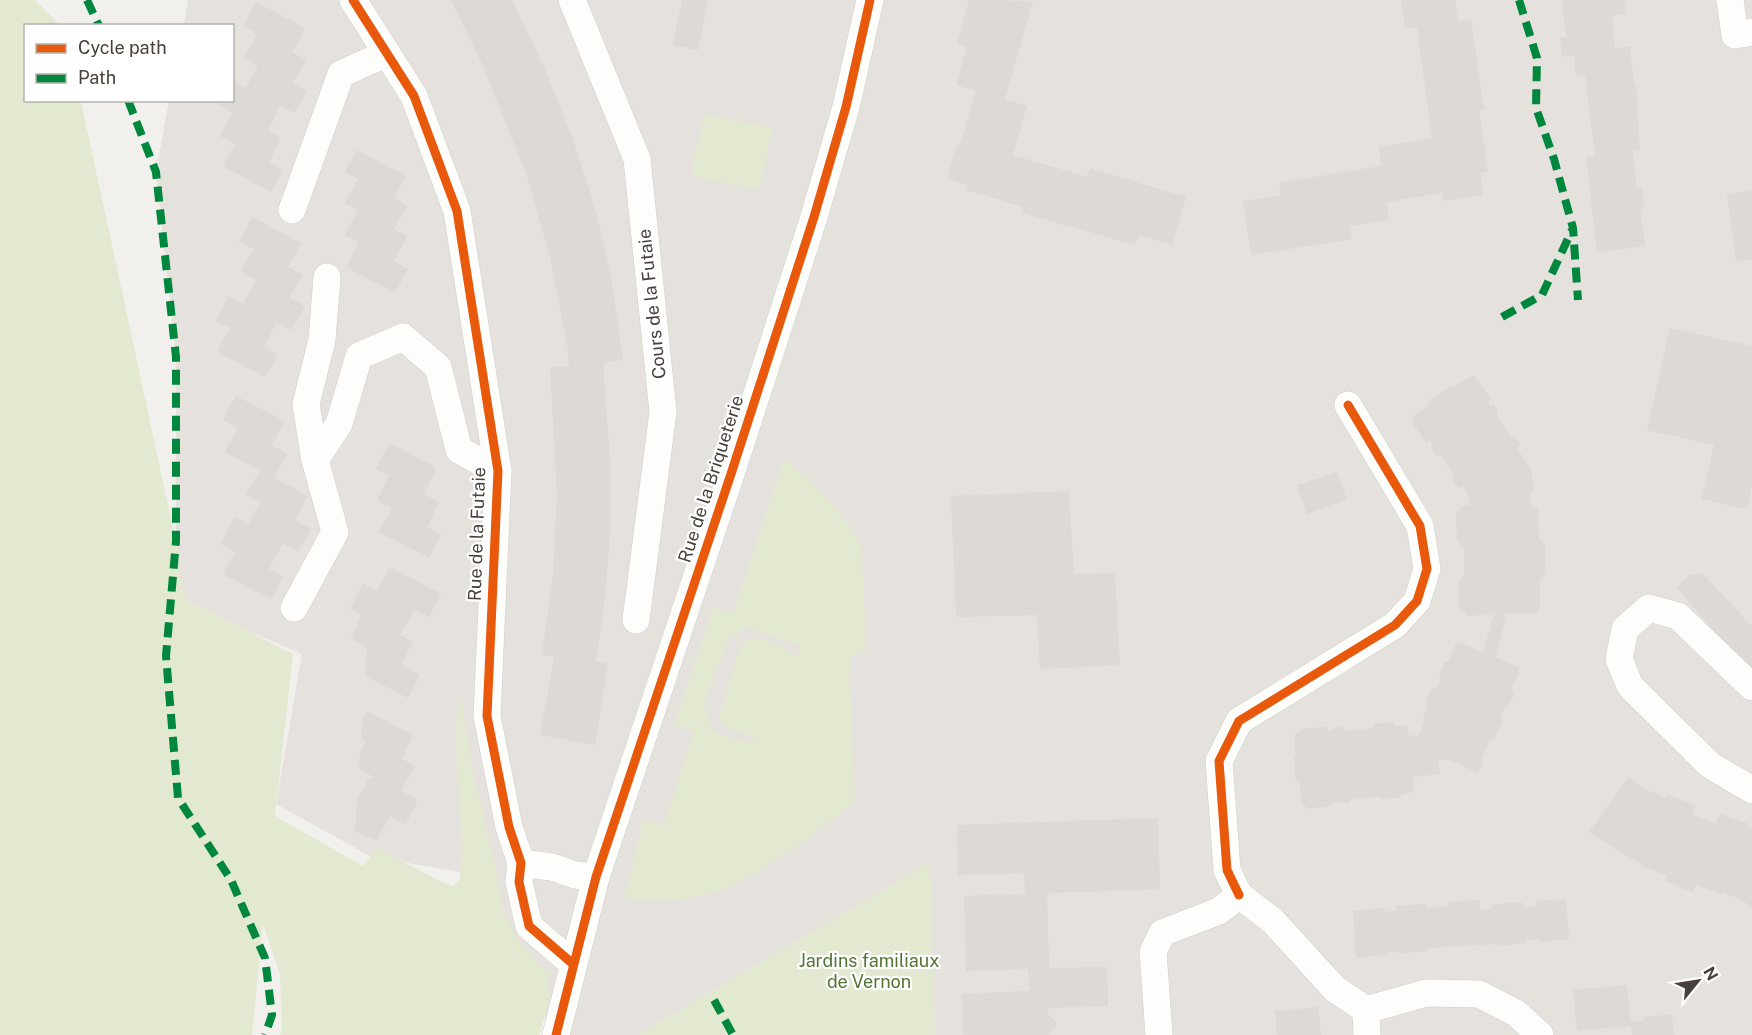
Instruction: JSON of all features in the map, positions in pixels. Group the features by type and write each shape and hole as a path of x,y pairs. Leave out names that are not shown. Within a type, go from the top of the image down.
{"street":[{"name":"Rue de la Futaie","path":"353,0 414,96 457,211 498,471 487,716 509,827 521,863 519,882 529,926 573,964"},
{"name":"Cours de la Futaie","path":"572,0 637,159 663,412 636,620"},
{"name":"Rue de la Briqueterie","path":"556,1035 596,877 814,218 846,107 870,0"},
{"path":"1730,0 1735,35 1752,32"},
{"path":"292,210 341,74 387,53"},
{"path":"294,608 335,532 315,460 306,404 322,340 327,277"},
{"path":"315,460 339,424 359,356 403,337 438,367 459,450 498,471"},
{"path":"1348,405 1420,526 1427,569 1417,600 1395,625 1239,721 1219,761 1227,870 1239,895 1273,921 1367,1022 1426,993 1479,994 1516,1013 1540,1035"},
{"path":"1752,687 1678,616 1649,608 1625,629 1619,659 1630,686 1710,765 1752,789"},
{"path":"521,863 596,877"},
{"path":"1159,1035 1153,952 1162,933 1219,911 1239,895"}],"shaded area":[{"path":"188,0 1752,0 1752,1035 935,1035 929,863 638,1035 549,1035 534,974 505,953 492,878 370,856 276,804 302,654 171,599 176,541 176,357 156,172 169,102 234,102 234,24 184,24"},
{"path":"709,0 846,0 821,93 702,72"},
{"path":"898,0 922,0 893,146 871,141"},
{"path":"1087,0 1180,0 1087,16"},
{"path":"789,407 840,462 831,469 785,419"},
{"path":"747,484 764,490 728,602 710,596"},
{"path":"835,501 853,504 875,533 880,574 883,646 871,647 869,555 865,536"},
{"path":"898,561 912,575 915,695 903,702 904,725 930,745 933,800 855,801 849,658 872,650 903,701"},
{"path":"1677,629 1752,703 1752,768 1723,751 1635,667"},
{"path":"667,727 689,734 660,817 639,809"},
{"path":"1196,962 1202,1035 1123,1035 1121,963"}],"green space":[{"path":"0,0 35,0 59,24 24,24 24,102 81,102 174,533 185,599 293,654 275,816 363,866 376,848 453,886 460,879 462,844 455,735 461,695 474,777 491,846 504,914 517,939 548,974 550,999 539,1035 280,1035 282,1028 280,975 263,924 252,1035 0,1035"},
{"path":"704,114 772,128 759,190 691,176"},
{"path":"784,459 834,506 851,527 861,548 866,652 849,658 855,801 794,847 731,886 701,896 676,899 625,898 643,820 664,825 694,732 675,725 676,718 713,607 733,613","holes":["746,627 802,647 796,658 778,644 757,639 742,642 718,718 727,727 758,739 748,742 712,732 704,705 727,642"]},
{"name":"Jardins familiaux de Vernon","path":"930,862 935,1035 638,1035"}],"building":[{"path":"451,0 512,0 547,74 572,137 596,211 611,277 623,360 603,363 610,459 610,534 605,598 596,662 608,664 595,745 540,735 554,657 542,654 553,575 557,495 550,368 569,366 567,344 550,257 527,176 482,64"},
{"path":"682,0 708,0 698,50 673,45"},
{"path":"969,0 1033,1 1005,99 1027,106 1013,155 1087,177 1090,168 1186,197 1172,245 1139,235 1135,245 1022,213 1023,207 967,190 968,185 947,178 957,144 960,145 976,91 956,85 967,47 957,44"},
{"path":"1401,0 1455,0 1458,21 1471,19 1484,110 1479,111 1488,171 1481,173 1483,195 1443,201 1442,193 1387,202 1389,220 1350,226 1352,239 1251,255 1243,201 1281,195 1279,183 1381,166 1379,147 1432,138 1417,28 1405,29"},
{"path":"1562,0 1624,0 1626,14 1612,16 1615,48 1630,47 1634,85 1636,85 1640,150 1633,151 1637,187 1642,187 1644,207 1640,207 1645,246 1597,252 1586,157 1595,156 1585,75 1576,76 1574,55 1562,57 1560,37 1566,37"},
{"path":"256,2 305,28 292,52 306,60 293,83 307,91 295,113 280,106 268,131 281,138 269,162 283,170 271,192 223,166 235,144 220,136 232,113 218,105 219,102 234,102 234,82 246,88 258,65 244,58 257,34 243,26"},
{"path":"357,150 406,176 394,198 407,206 394,229 407,236 394,261 408,269 395,293 346,267 359,242 345,235 358,210 345,203 358,179 345,172"},
{"path":"1752,191 1752,259 1736,261 1727,194"},
{"path":"252,217 301,243 288,267 303,275 289,298 305,306 292,330 277,322 264,347 278,354 265,377 217,352 230,328 216,321 228,296 243,303 256,280 241,272 254,249 239,242"},
{"path":"1670,328 1752,346 1752,486 1747,509 1702,499 1714,445 1647,430"},
{"path":"1474,376 1491,399 1488,402 1490,406 1494,405 1498,411 1497,417 1521,445 1517,448 1532,471 1533,490 1530,494 1530,505 1538,509 1539,538 1545,544 1546,574 1540,579 1540,608 1536,613 1504,614 1505,622 1495,657 1518,667 1519,673 1511,690 1514,694 1509,705 1505,706 1501,715 1503,719 1494,739 1490,739 1478,773 1449,759 1438,760 1440,774 1413,777 1414,792 1403,794 1399,798 1352,799 1349,803 1333,802 1333,806 1308,809 1302,803 1300,784 1296,781 1294,736 1301,729 1327,727 1327,731 1341,727 1346,731 1371,729 1375,724 1392,722 1396,726 1407,725 1409,736 1419,735 1428,707 1425,702 1431,689 1437,688 1441,679 1439,674 1445,662 1448,662 1456,644 1460,642 1483,652 1494,614 1468,616 1458,607 1458,582 1464,576 1464,547 1457,540 1456,513 1464,505 1469,505 1469,495 1463,486 1459,489 1453,480 1454,475 1441,456 1436,455 1430,441 1426,443 1412,422 1413,416 1429,405 1428,401 1450,386 1453,388"},
{"path":"236,396 285,421 272,445 287,454 274,478 308,496 295,520 311,529 298,552 283,543 269,569 283,577 271,599 223,574 235,552 221,544 234,517 248,525 260,502 246,495 260,471 225,452 238,428 223,420"},
{"path":"389,443 435,467 435,472 424,494 439,502 427,527 441,534 429,558 379,532 392,508 377,501 389,475 376,469"},
{"path":"1337,472 1347,500 1307,514 1297,485"},
{"path":"1069,491 1074,574 1115,573 1120,665 1040,669 1037,615 956,617 951,496"},
{"path":"390,567 441,594 429,617 414,610 400,635 413,642 401,665 420,675 408,698 365,676 367,647 351,638 362,615 350,609 363,584 377,591"},
{"path":"1703,574 1752,626 1752,667 1713,630 1677,587 1690,575"},
{"path":"367,711 413,735 402,759 415,766 401,791 417,802 406,824 390,816 376,841 355,831 357,798 369,778 374,777 359,769 360,753 366,741 361,738 362,721"},
{"path":"1629,777 1647,790 1666,798 1667,794 1695,805 1693,815 1715,823 1720,814 1749,824 1748,826 1752,828 1752,907 1723,892 1721,894 1696,885 1693,892 1665,881 1667,875 1641,866 1642,863 1627,857 1589,832"},
{"path":"1158,818 1160,889 1047,893 1049,968 1107,967 1108,1006 1048,1008 1048,1014 1057,1024 1047,1035 963,1035 962,994 1029,991 1028,969 966,971 964,896 1025,894 1024,873 958,875 957,825"},
{"path":"1566,899 1569,939 1539,942 1539,939 1526,940 1527,943 1496,946 1495,944 1428,948 1428,951 1386,953 1387,955 1356,958 1353,911 1385,908 1384,912 1396,911 1396,906 1425,904 1426,908 1450,906 1449,902 1480,900 1480,910 1492,909 1492,905 1522,902 1523,907 1536,906 1536,901"},
{"path":"1627,985 1631,1021 1644,1021 1643,1017 1672,1014 1674,1035 1632,1035 1631,1026 1577,1031 1573,990"},
{"path":"1318,1007 1321,1035 1277,1035 1275,1011"}],"marked path":[{"path":"87,0 98,24"},
{"path":"1519,0 1537,58 1536,108 1554,159 1573,228 1578,300"},
{"path":"129,102 156,172 176,357 176,541 166,656 178,798 231,880 265,958 272,1015 265,1035"},
{"path":"1502,317 1542,295 1572,230"},
{"path":"714,1000 733,1035"}],"cycle path":[{"path":"353,0 414,96 457,211 498,471 487,716 509,827 521,863 519,882 529,926 573,964"},
{"path":"556,1035 596,877 814,217 846,107 870,0"},
{"path":"1239,895 1227,870 1219,761 1239,721 1395,625 1417,601 1427,569 1420,526 1348,405"}]}
